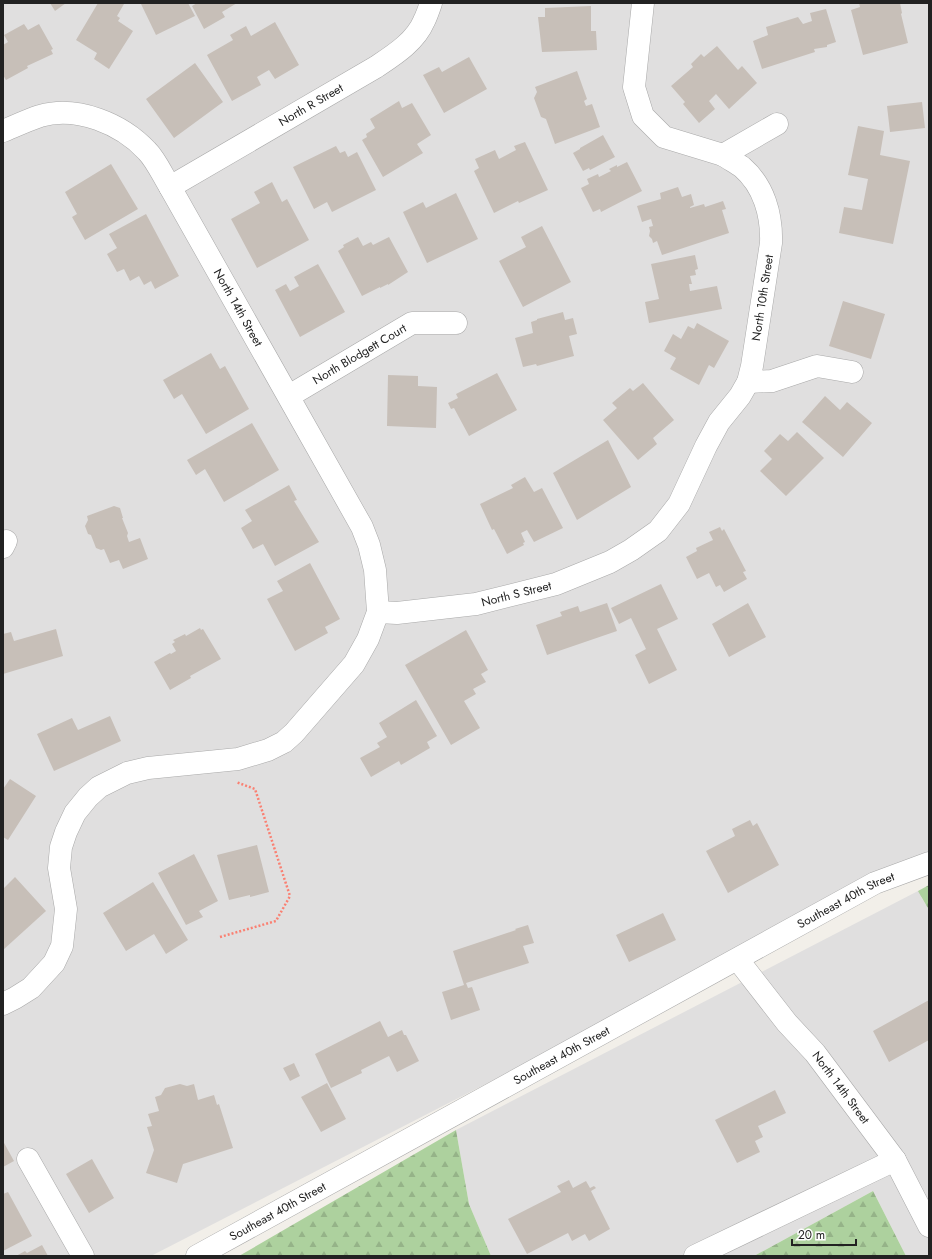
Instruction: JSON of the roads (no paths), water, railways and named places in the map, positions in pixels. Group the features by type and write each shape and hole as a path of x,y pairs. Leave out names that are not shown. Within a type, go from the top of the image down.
{"street":[{"name":"North R Street","path":"170,187 389,59 401,50 414,36 424,22 431,3"},
{"name":"North 10th Street","path":"643,3 634,87 643,116 664,137 723,155 742,168 758,186 769,211 772,227 771,243 752,366 748,382 740,396 719,422 706,446"},
{"name":"North 14th Street","path":"3,131 41,116 67,113 93,118 125,132 148,152 170,187 362,527 367,539 374,570 378,612"},
{"path":"723,155 777,124"},
{"name":"North Blodgett Court","path":"289,396 412,323 456,323"},
{"path":"748,382 772,381 818,366 852,372"},
{"name":"North S Street","path":"378,612 397,613 476,604 556,584 610,562 631,550 658,531 679,504 706,446"},
{"path":"3,1004 31,988 54,963 62,946 66,910 59,868 61,847 75,813 88,797 99,787 127,773 148,768 238,759 268,750 284,742 354,664 368,639 378,612"},
{"name":"Southeast 40th Street","path":"197,1256 738,960 875,883 929,863"},
{"name":"North 14th Street","path":"738,960 788,1023 816,1053 895,1160 929,1226"},
{"path":"28,1159 83,1256"},
{"path":"695,1256 895,1160"}]}
